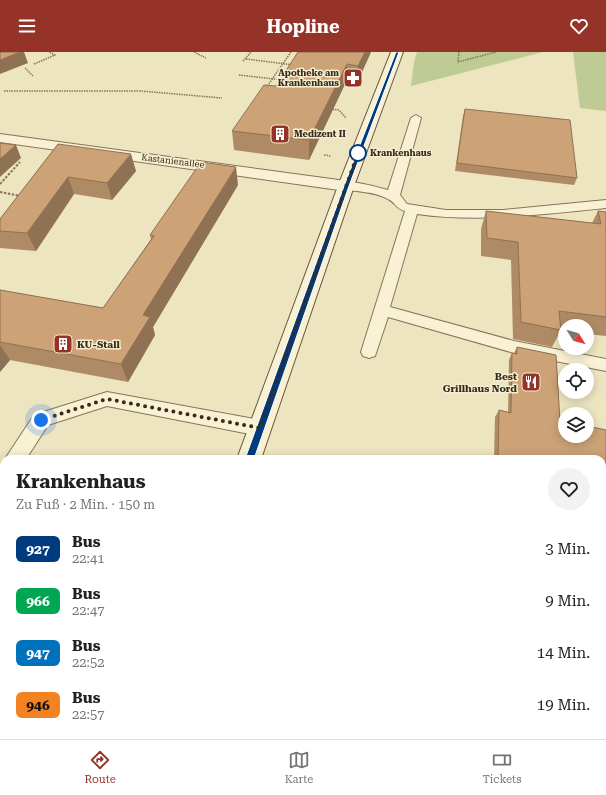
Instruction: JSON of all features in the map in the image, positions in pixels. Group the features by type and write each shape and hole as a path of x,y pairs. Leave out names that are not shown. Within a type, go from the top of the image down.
{"main road":[{"path":"250,455 346,186 397,52"},
{"name":"Kastanienallee","path":"0,138 346,186"}],"lane":[{"path":"393,196 416,118"},
{"path":"346,186 370,189 393,196 403,207 446,214 503,214 606,204"},
{"path":"370,352 412,209"},
{"path":"382,310 514,347 606,365"},
{"path":"18,455 41,420 107,399 260,428"}],"path":[{"path":"34,64 56,56 49,52"},
{"path":"194,52 206,58"},
{"path":"243,61 251,52"},
{"path":"264,90 291,52"},
{"path":"459,52 458,62 496,52"},
{"path":"246,59 295,65 292,70"},
{"path":"26,68 33,76"},
{"path":"239,75 285,80 281,86"},
{"path":"342,86 366,87"},
{"path":"4,91 129,90 183,93 222,98"},
{"path":"324,108 339,110 346,118"},
{"path":"0,192 21,196"}],"green space":[{"path":"417,52 543,52 411,86 414,62"},
{"path":"573,52 606,52 606,111 580,108"}],"building":[{"path":"0,52 20,52 0,60"},
{"path":"298,52 365,52 358,66 347,64 309,140 232,131 264,85 276,86"},
{"path":"465,109 570,120 577,178 457,163"},
{"path":"0,143 16,145 0,159"},
{"path":"58,144 131,154 107,183 68,177 27,233 0,231 0,219"},
{"path":"201,162 236,167 143,315 150,317 121,364 0,342 0,290 103,308 154,236 150,235"},
{"path":"486,211 601,224 598,211 606,212 606,317 559,311 560,319 558,319 558,329 521,322 518,242 487,238"},
{"path":"517,347 556,355 559,407 558,443 594,443 594,427 606,430 606,455 498,455 499,410 511,413 512,353 517,354"}],"bus line":[{"name":"927","path":"250,455 346,186 397,52"}],"place":[{"name":"Apotheke am Krankenhaus","path":"353,78"},
{"name":"Medizent II","path":"280,134"},
{"name":"Krankenhaus","path":"358,153"},
{"name":"KU-Stall","path":"63,344"},
{"name":"Best Grillhaus Nord","path":"531,382"}],"route":[{"path":"41,420 107,399 260,428 358,153"}]}
